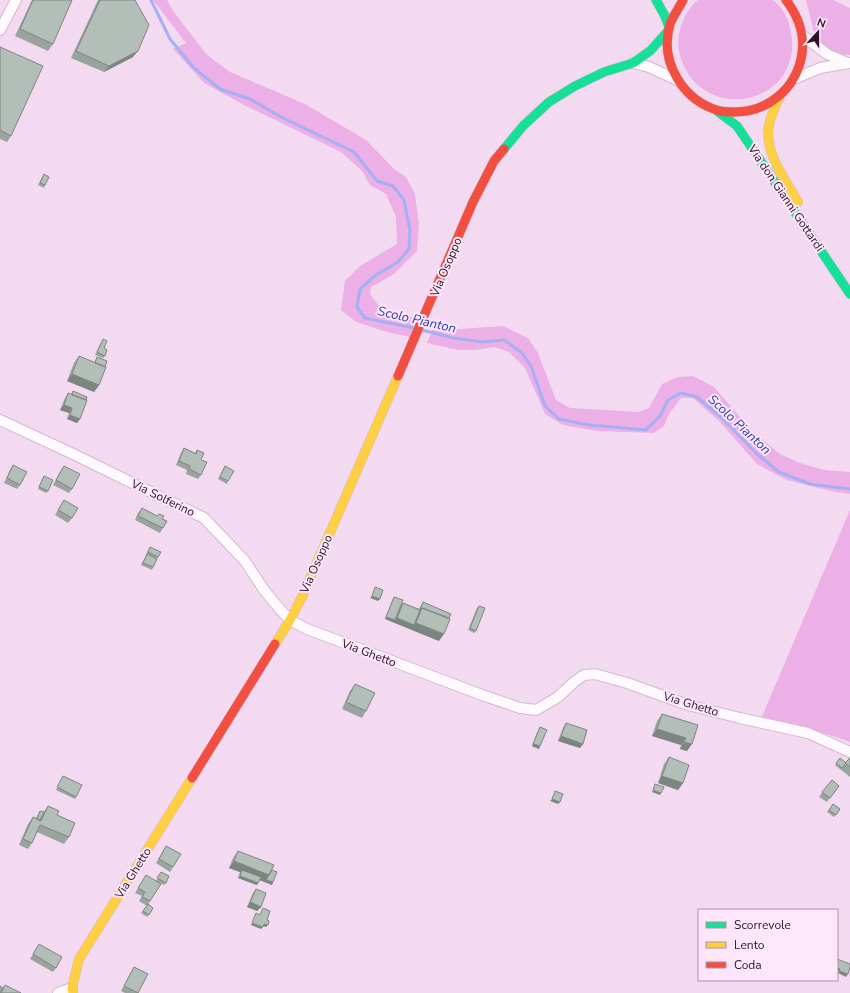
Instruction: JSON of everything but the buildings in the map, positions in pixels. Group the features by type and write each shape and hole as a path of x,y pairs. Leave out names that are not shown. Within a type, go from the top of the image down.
{"street":[{"path":"0,30 16,0"},
{"name":"Via don Gianni Gottardi","path":"656,0 665,16 668,29"},
{"name":"Via don Gianni Gottardi","path":"683,0 673,16 668,29 667,41 668,56 672,71 677,80 693,98 715,110 737,126 850,293"},
{"name":"Via don Gianni Gottardi","path":"786,0 796,15 802,35 802,58 794,79 780,96 768,126 771,153 850,293"},
{"path":"796,15 799,4"},
{"name":"Via Osoppo","path":"290,620 305,590 483,181 494,161 502,149 523,126 549,102 589,78 633,63 650,51 668,29"},
{"path":"802,35 827,54 849,63"},
{"path":"633,63 649,67 677,80"},
{"path":"794,79 820,68 849,63"},
{"name":"Via don Gianni Gottardi","path":"715,110 732,112 749,111 765,105 780,96"},
{"name":"Via Solferino","path":"0,420 204,518 245,561 264,590 290,620"},
{"name":"Via Ghetto","path":"58,993 72,990 79,959 290,620 314,632 482,696 520,708 536,710 558,696 584,675 595,674 627,683 688,705 808,733 850,752"}],"shaded area":[{"path":"153,0 167,0 173,11 207,55 230,72 305,104 366,140 394,169 406,177 415,194 419,225 417,251 394,274 371,287 370,294 379,306 418,319 410,337 387,332 356,322 341,310 345,281 360,266 397,244 396,217 386,194 370,185 362,171 341,152 242,104 204,83 173,49 186,43"},
{"path":"698,0 773,0 778,5 786,16 790,28 792,35 792,49 787,68 777,83 762,93 745,98 727,99 710,93 695,83 682,62 678,42 683,20 691,7"},
{"path":"806,0 833,0 850,8 850,55 839,54 819,42 815,36"},
{"path":"435,324 459,329 503,326 528,338 538,353 556,400 570,408 639,412 649,408 662,384 678,377 693,376 714,387 752,431 780,454 800,463 824,470 850,472 850,494 787,480 757,464 720,422 693,398 681,398 669,414 664,426 654,433 598,431 563,425 545,414 525,368 509,352 494,347 476,350 458,350 427,343"},
{"path":"850,510 850,742 816,731 760,721"}],"waterway":[{"name":"Scolo Pianton","path":"151,0 170,39 194,68 220,89 250,99 281,117 354,152 377,181 393,186 404,200 410,231 409,249 398,262 376,275 360,289 357,307 365,318 414,328"},
{"name":"Scolo Pianton","path":"422,330 453,338 482,342 504,340 521,352 531,366 545,406 559,419 589,425 646,430 660,416 668,400 681,393 697,397 722,418 756,453 779,472 810,484 850,489"}],"traffic: fast":[{"path":"656,0 669,27"},
{"path":"504,149 523,126 549,102 575,86 604,72 633,63 650,51 668,31"},
{"path":"717,111 737,126 850,294"}],"traffic: slow":[{"path":"780,96 772,114 768,135 770,146 777,165 798,202"},
{"path":"275,644 302,597 398,376"},
{"path":"73,993 72,988 79,959 192,778"}],"traffic: jam":[{"path":"683,0 670,24 667,38 671,66 677,78 695,99 707,106 726,112 747,111 758,108 777,97 792,80 801,59 803,43 795,13 786,0"},
{"path":"398,376 473,202 494,161 504,149"},
{"path":"192,778 275,644"}]}
